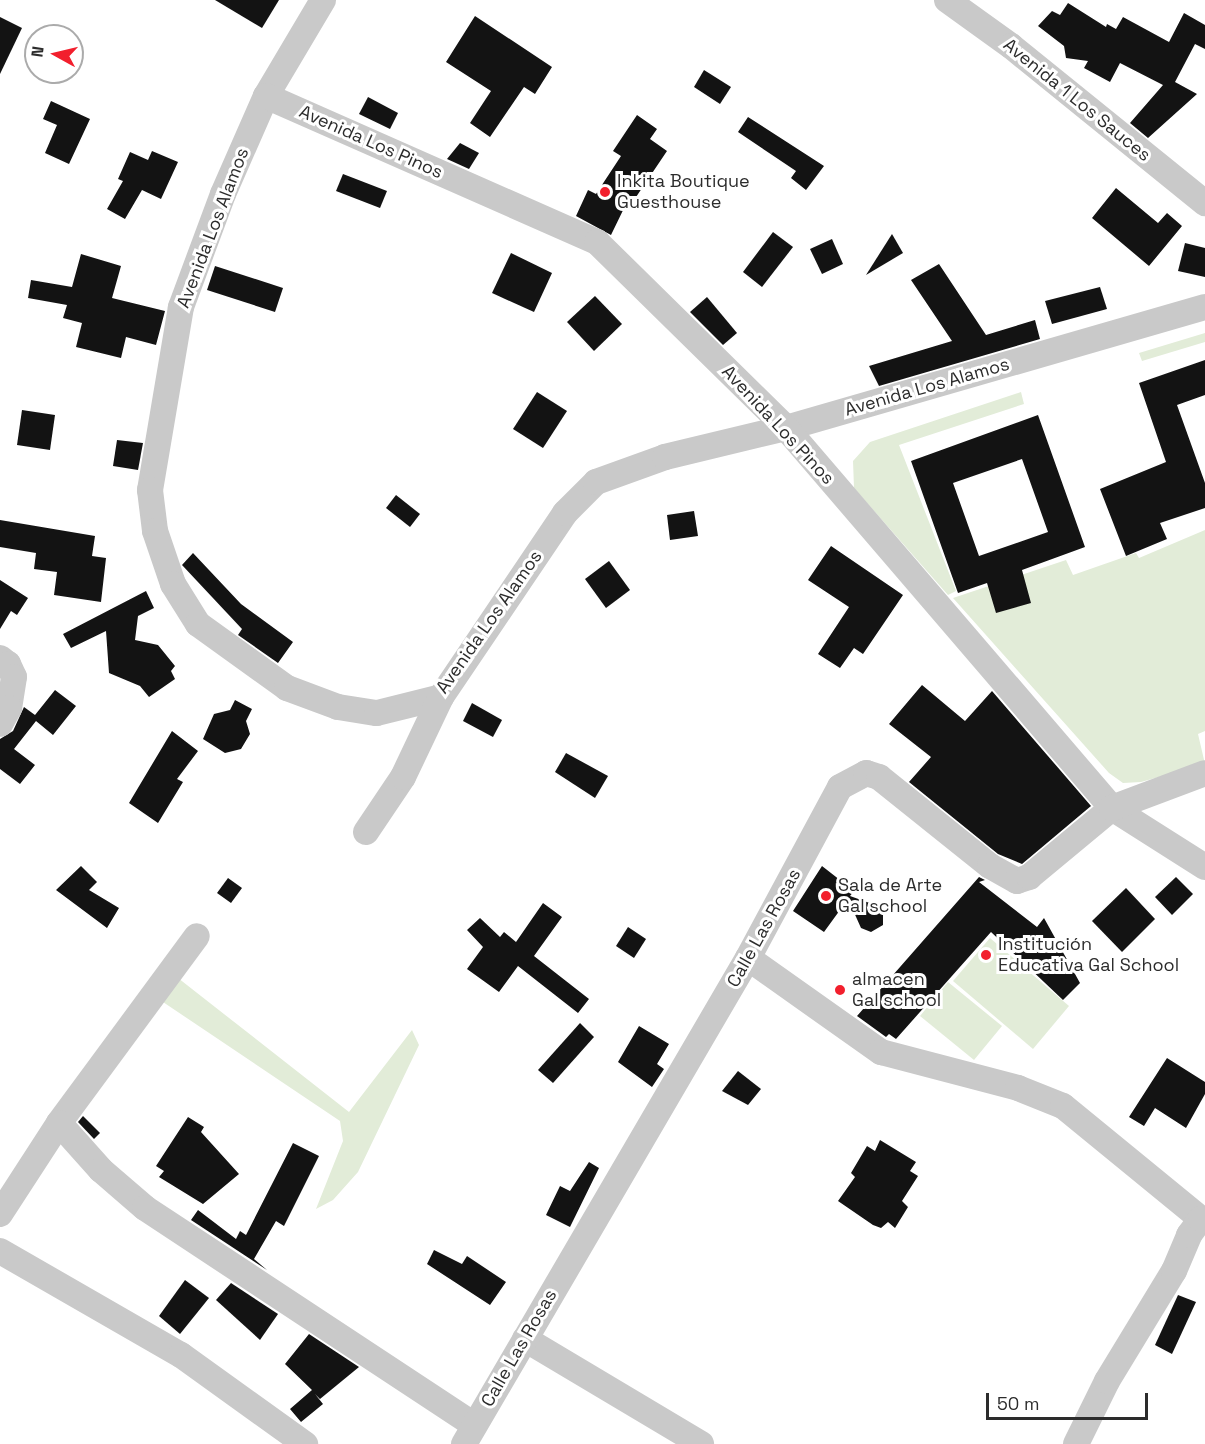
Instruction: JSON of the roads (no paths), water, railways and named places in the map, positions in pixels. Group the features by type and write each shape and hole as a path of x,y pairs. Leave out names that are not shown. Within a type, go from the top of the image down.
{"street":[{"name":"Avenida Los Alamos","path":"323,0 266,96 223,194 181,307 150,490 155,531 173,584 198,624 287,688 338,707 376,713 441,697 565,513 596,482 665,457 786,428 1205,307"},
{"name":"Avenida 1 Los Sauces","path":"946,0 1011,46 1205,203"},
{"name":"Avenida Los Pinos","path":"266,96 597,242 786,428 1112,808 1205,867"},
{"path":"0,658 14,677 9,708 0,724"},
{"path":"366,832 403,777 441,697"},
{"name":"Calle Las Rosas","path":"469,1434 748,958 840,787 866,773 879,777 990,867 1017,881 1029,877 1112,808 1205,773"},
{"path":"0,1214 59,1123 197,936"},
{"path":"748,958 881,1052 1018,1088 1063,1106 1114,1145 1203,1220 1107,1381 1076,1444"},
{"path":"59,1123 101,1170 145,1208 469,1434"},
{"path":"0,1251 181,1355 305,1444"},
{"path":"525,1339 701,1444"}],"place":[{"name":"Inkita Boutique Guesthouse","path":"605,192"},
{"name":"Sala de Arte Gal school","path":"826,896"},
{"name":"Institución Educativa Gal School","path":"986,955"},
{"name":"almacen Gal school","path":"840,990"}]}
